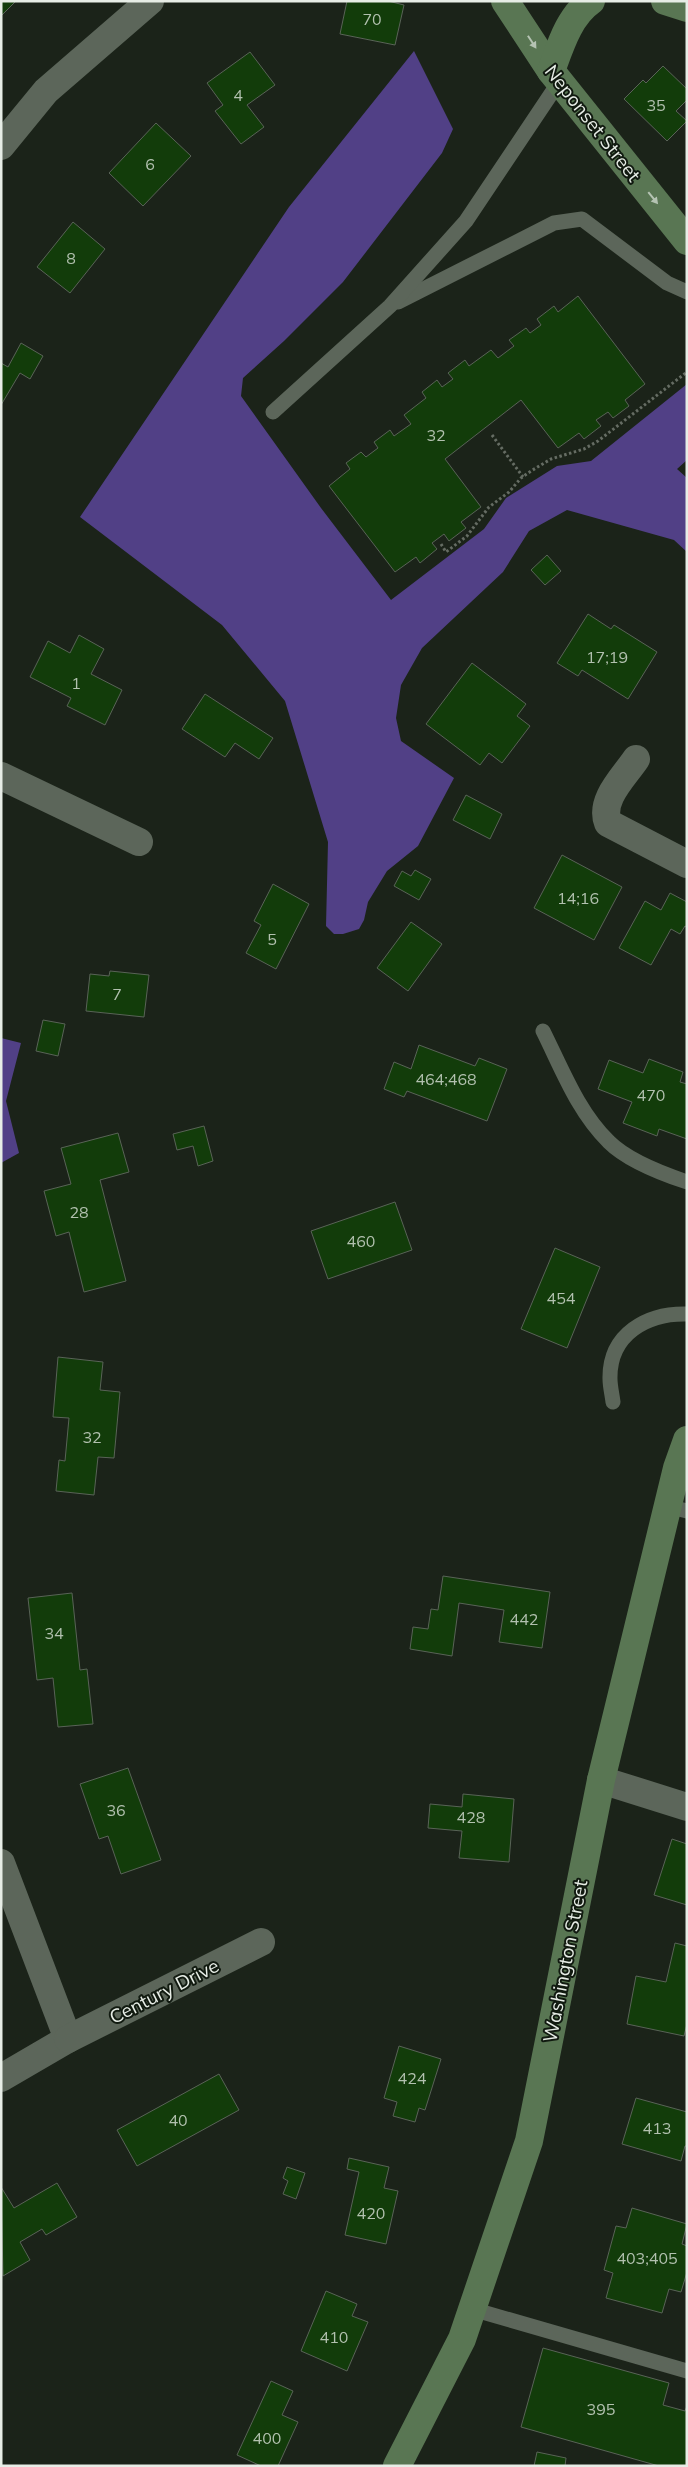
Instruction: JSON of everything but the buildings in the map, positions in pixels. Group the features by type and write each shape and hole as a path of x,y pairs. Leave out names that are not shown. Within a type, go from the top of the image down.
{"main road":[{"name":"Neponset Street","path":"505,1 555,76 687,241"},
{"path":"555,76 572,23 585,5 591,1"},
{"path":"665,1 687,8"},
{"name":"Washington Street","path":"397,2466 462,2339 529,2141 601,1780 677,1508 677,1468 687,1440"}],"street":[{"path":"1,146 46,91 150,1"},
{"path":"636,759 606,802 605,814 608,823 687,864"},
{"path":"1,776 139,842"},
{"path":"601,1780 687,1807"},
{"path":"1,1863 68,2039"},
{"name":"Century Drive","path":"1,2078 68,2039 261,1942"}],"lane":[{"path":"273,412 390,306 466,220 555,76"},
{"path":"390,306 554,223 582,219 667,283 687,292"},
{"path":"543,1031 579,1104 610,1143 657,1172 687,1182"},
{"path":"613,1402 610,1377 614,1353 626,1334 646,1320 670,1314 687,1314"},
{"path":"472,2309 687,2371"}],"path":[{"path":"441,544 446,552 467,536 489,507 509,492 523,477 552,459 584,449 598,441 687,372"},
{"path":"492,435 523,477"}],"shaded area":[{"path":"414,51 453,129 442,153 343,282 284,341 243,378 241,396 321,508 391,600 484,529 506,498 557,466 591,461 687,384 687,460 677,469 687,478 687,552 674,540 567,510 529,531 503,572 422,648 401,685 396,718 401,741 454,778 418,846 387,871 368,902 364,920 359,929 343,934 334,934 326,926 328,842 285,701 222,625 80,517 289,207"},
{"path":"1,1038 21,1043 6,1101 19,1153 1,1163"}]}
